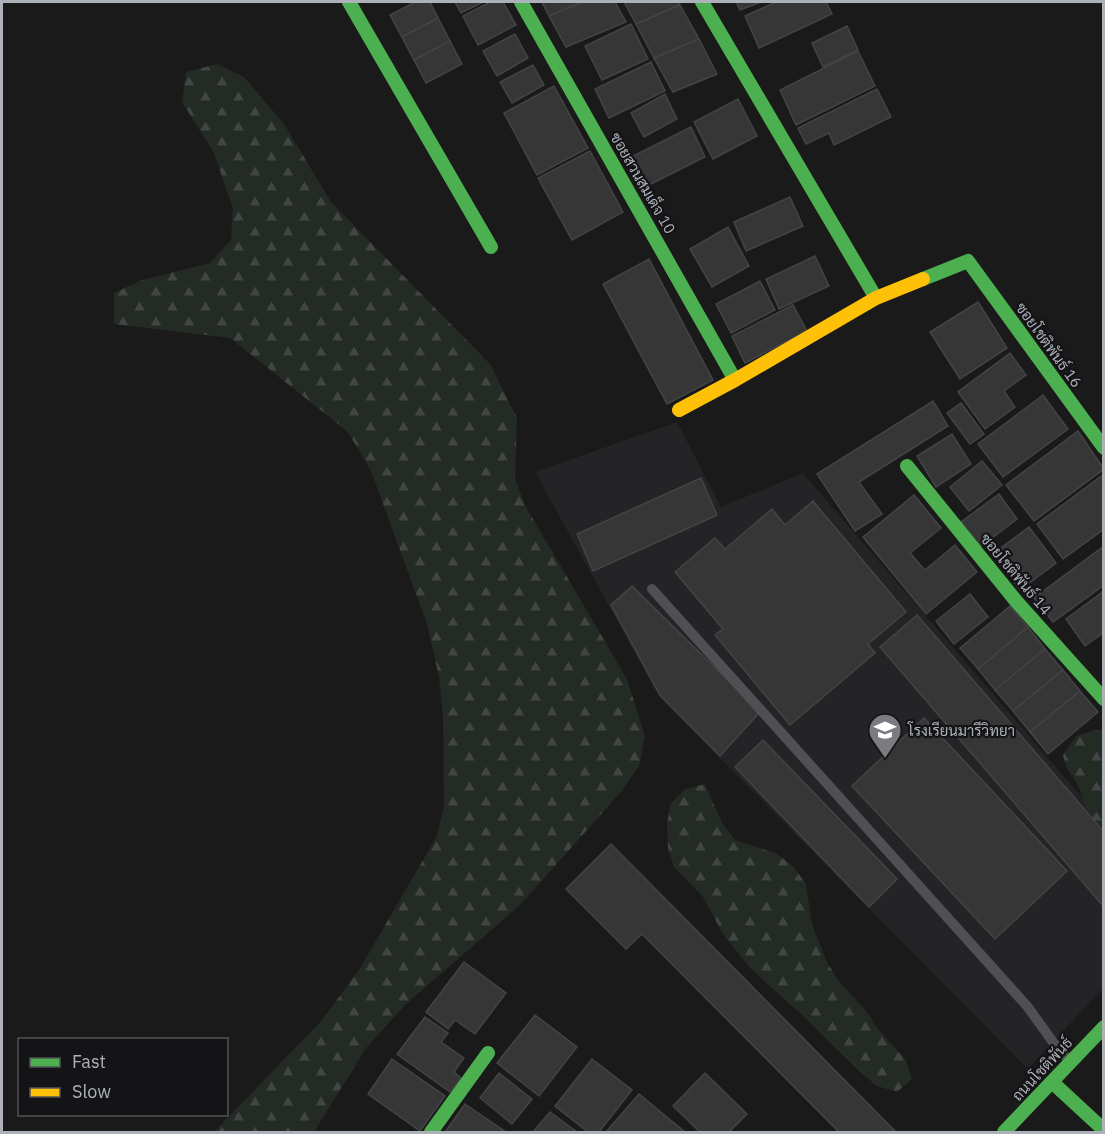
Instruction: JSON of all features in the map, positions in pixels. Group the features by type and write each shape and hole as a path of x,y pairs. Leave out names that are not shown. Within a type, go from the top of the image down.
{"street":[{"path":"349,2 491,247"},
{"name":"ซอยสวนสมเด็จ 10","path":"521,2 735,380"},
{"path":"679,410 876,298 702,2"},
{"name":"ซอยโชติพันธ์ 16","path":"876,298 969,261 1104,448"},
{"name":"ซอยโชติพันธ์ 14","path":"907,466 1016,602 1104,699"},
{"name":"ถนนโชติพันธ์","path":"1004,1132 1104,1027"},
{"path":"431,1132 488,1053"},
{"path":"1052,1082 1104,1130"}],"lane":[{"path":"652,589 1027,1006 1071,1062"}],"shaded area":[{"name":"โรงเรียนมารีวิทยา","path":"677,422 721,507 803,473 1103,822 1103,988 1028,1069 659,697 535,472"}],"green space":[{"path":"217,64 244,77 284,124 331,202 490,364 517,418 515,479 526,507 627,679 645,736 639,766 621,792 520,905 406,1004 366,1048 314,1132 214,1132 322,1020 359,970 437,836 444,806 443,716 439,677 427,624 371,471 348,432 230,338 114,324 114,293 142,280 210,263 231,240 233,208 213,151 182,102 186,72"},
{"path":"1096,730 1103,731 1103,849 1092,826 1079,788 1063,755 1076,736"},
{"path":"705,784 722,823 735,840 775,853 793,866 806,884 812,925 827,962 838,980 906,1060 912,1079 897,1092 877,1086 861,1073 751,969 723,934 703,897 674,867 668,848 667,826 670,804 685,789"}],"building":[{"path":"415,2 430,2 438,18 402,37 390,15"},
{"path":"455,2 483,2 461,13"},
{"path":"490,2 503,2 516,25 478,45 463,16"},
{"path":"542,2 582,2 549,16"},
{"path":"582,2 615,2 626,22 566,47 549,16"},
{"path":"624,2 678,2 680,5 636,24"},
{"path":"736,2 761,2 740,10"},
{"path":"776,2 826,2 832,14 759,48 745,16"},
{"path":"680,5 699,39 654,58 636,24"},
{"path":"438,18 450,41 414,60 402,37"},
{"path":"631,24 648,59 602,80 585,46"},
{"path":"847,26 858,50 823,67 812,43"},
{"path":"515,34 528,58 497,76 483,51"},
{"path":"699,39 717,74 673,92 654,58"},
{"path":"450,41 462,64 426,83 414,60"},
{"path":"858,51 875,86 796,125 780,90"},
{"path":"651,62 665,91 609,118 595,89"},
{"path":"533,65 544,85 512,103 500,82"},
{"path":"554,86 588,148 537,175 504,113"},
{"path":"877,89 891,117 834,145 829,133 806,144 798,128"},
{"path":"665,94 677,119 644,137 631,113"},
{"path":"738,99 757,136 713,159 694,122"},
{"path":"691,127 705,157 645,187 631,157"},
{"path":"590,151 623,212 572,240 538,178"},
{"path":"790,197 803,226 746,251 734,222"},
{"path":"728,227 749,266 712,287 690,249"},
{"path":"815,256 829,286 779,309 766,279"},
{"path":"649,259 713,380 667,404 603,284"},
{"path":"760,281 775,310 731,333 716,304"},
{"path":"978,302 1007,348 960,379 930,332"},
{"path":"793,305 807,331 745,363 732,336"},
{"path":"1010,353 1026,375 1004,391 1015,407 985,429 958,392"},
{"path":"1043,395 1068,429 1003,477 978,444"},
{"path":"933,401 948,426 859,482 882,514 855,531 817,474"},
{"path":"961,403 984,434 970,444 947,413"},
{"path":"1078,431 1104,469 1034,521 1006,485"},
{"path":"952,434 971,464 936,487 917,456"},
{"path":"982,461 1002,485 969,511 950,487"},
{"path":"1104,474 1104,529 1063,559 1037,524"},
{"path":"701,478 717,515 593,571 577,534"},
{"path":"999,494 1017,519 980,547 961,522"},
{"path":"914,495 941,528 910,553 925,570 955,545 977,572 926,614 863,537"},
{"path":"813,501 906,612 868,644 875,653 790,725 715,635 723,629 675,572 715,538 725,549 772,509 785,525"},
{"path":"1029,527 1056,563 1020,590 993,554"},
{"path":"1104,546 1104,585 1053,622 1034,598"},
{"path":"632,586 760,712 720,756 660,695 611,605"},
{"path":"1104,591 1104,632 1085,646 1066,619"},
{"path":"970,594 988,617 954,644 936,621"},
{"path":"1010,606 1028,627 978,669 960,648"},
{"path":"917,615 1104,832 1104,907 880,647"},
{"path":"1028,627 1045,649 995,690 978,669"},
{"path":"1045,649 1063,670 1013,711 995,690"},
{"path":"1063,670 1080,691 1030,732 1013,711"},
{"path":"1080,691 1098,712 1048,754 1030,732"},
{"path":"924,718 1067,871 995,939 852,786"},
{"path":"763,740 897,879 869,907 735,767"},
{"path":"611,844 896,1132 839,1132 642,934 626,949 566,889"},
{"path":"464,962 506,993 475,1034 455,1020 448,1029 426,1012"},
{"path":"535,1015 577,1047 539,1096 497,1063"},
{"path":"425,1017 448,1033 441,1042 464,1058 454,1072 461,1078 450,1092 397,1054"},
{"path":"392,1059 445,1096 420,1131 368,1094"},
{"path":"592,1059 632,1090 599,1132 588,1132 555,1106"},
{"path":"499,1073 532,1099 512,1124 480,1098"},
{"path":"705,1073 747,1114 729,1132 700,1132 673,1106"},
{"path":"639,1094 685,1132 606,1132"},
{"path":"465,1104 506,1132 445,1132"},
{"path":"550,1112 577,1132 533,1132"}],"traffic: fast":[{"path":"349,2 491,247"},
{"path":"521,2 735,380"},
{"path":"702,2 876,298"},
{"path":"923,279 968,261 1104,448"},
{"path":"907,466 1016,601 1104,699"},
{"path":"1004,1132 1104,1027"},
{"path":"431,1132 488,1053"},
{"path":"1052,1082 1104,1130"}],"traffic: slow":[{"path":"679,410 876,298 923,279"}],"place":[{"name":"โรงเรียนมารีวิทยา","path":"885,759"}]}
